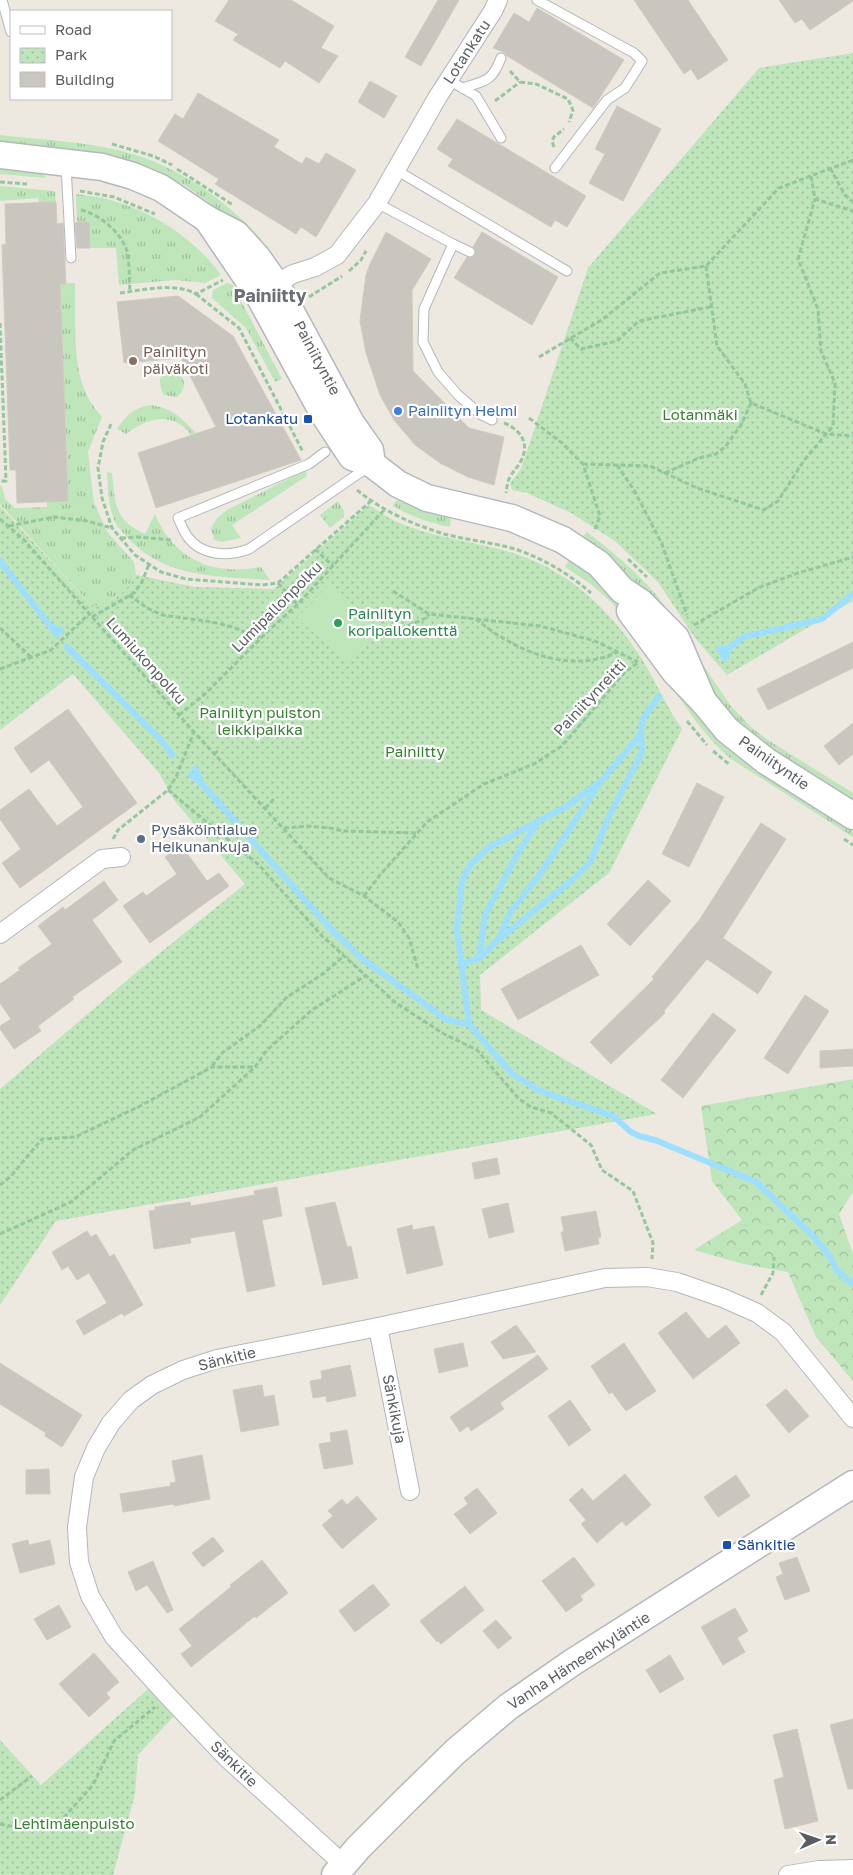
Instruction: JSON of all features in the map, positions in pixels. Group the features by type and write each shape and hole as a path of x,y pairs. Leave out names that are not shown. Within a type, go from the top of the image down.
{"street":[{"name":"Lotankatu","path":"275,284 315,267 337,255 377,203 396,170 456,84 498,0"},
{"name":"Painiityntie","path":"0,155 102,168 133,176 161,188 207,218 275,284 322,413 352,457 372,464 398,484 427,498 512,518 563,540 599,564 622,590 629,609 658,650 727,730 766,760 853,816"},
{"path":"0,934 102,859 121,857"},
{"name":"Sänkitie","path":"339,1870 227,1758 114,1637 90,1596 79,1562 77,1527 84,1477 96,1448 111,1423 131,1400 152,1385 183,1370 217,1359 378,1327 605,1278 651,1278 676,1282 752,1310 783,1332 853,1418"},
{"name":"Sänkikuja","path":"378,1327 410,1491"},
{"name":"Vanha Hämeenkyläntie","path":"339,1870 424,1783 508,1707 573,1662 853,1484"},
{"path":"788,1875 819,1870 853,1869"}],"lane":[{"path":"2,0 10,28"},
{"path":"537,0 634,53 642,61 625,88 607,100 557,165"},
{"path":"456,84 488,80 500,62"},
{"path":"456,84 476,96 501,138"},
{"path":"66,163 71,258"},
{"path":"396,170 567,270"},
{"path":"377,203 470,252"},
{"path":"452,244 424,309 423,342 438,372 458,395 480,414 492,420"},
{"path":"325,452 309,464 178,518 188,538 203,550 214,554 235,554 249,549 372,464"}],"path":[{"path":"500,62 514,73 520,82 536,84 568,100 574,110 571,120 565,129 554,137 552,141 557,165"},
{"path":"484,109 507,94 520,82"},
{"path":"110,143 134,149 168,163 217,193 237,209"},
{"path":"539,357 603,319 660,273 706,266 779,188 853,160"},
{"path":"830,168 845,195 853,202"},
{"path":"583,464 650,466 697,488 764,510 778,501 805,459 833,426 835,383 822,351 818,309 798,259 815,199 810,176"},
{"path":"815,199 853,211"},
{"path":"68,210 84,210 108,224 119,236 126,249 130,292"},
{"path":"665,473 699,458 716,454 741,425 750,402 745,384 717,346 710,307 706,266"},
{"path":"196,294 227,278"},
{"path":"275,284 309,303"},
{"path":"120,293 178,288 188,289 238,328 309,464"},
{"path":"570,338 581,349 617,341 639,321 710,307"},
{"path":"0,323 1,393 6,481 0,481"},
{"path":"750,402 826,434 853,436"},
{"path":"529,418 562,442 583,464 600,516 594,532"},
{"path":"492,420 506,423 523,437 524,451 522,459 509,478 505,496 512,498"},
{"path":"617,464 634,490 662,544 691,627 760,587 798,573 853,557"},
{"name":"Lumipallonpolku","path":"179,715 206,693 297,604 385,510"},
{"path":"8,526 54,517 87,521 112,528"},
{"name":"Lumiukonpolku","path":"0,519 24,540 194,732 329,878 364,896 398,922 409,938 418,969"},
{"path":"588,528 599,535"},
{"path":"121,538 138,537 171,541 188,538"},
{"path":"315,549 333,566"},
{"path":"623,555 652,583"},
{"path":"92,617 134,592 142,582 149,564"},
{"path":"278,582 297,604"},
{"path":"393,591 429,614 540,626 595,641 638,663"},
{"path":"130,595 147,608 162,615 212,622 261,638"},
{"path":"0,669 51,650 89,614"},
{"path":"401,629 426,618 429,614"},
{"path":"476,618 492,632 518,646 556,660 583,662 605,658 618,652"},
{"path":"0,628 32,658"},
{"name":"Painiitynreitti","path":"364,896 427,822 484,784 534,764 562,746 625,672 645,658"},
{"path":"102,859 118,830 168,790 176,777 194,732"},
{"path":"214,754 220,749"},
{"path":"168,790 259,865 322,936 396,1003 444,1034 477,1050 520,1099 531,1107 551,1113 592,1145 602,1170 633,1191 653,1243 651,1278"},
{"path":"265,808 274,799"},
{"path":"284,828 308,826 349,832 419,833"},
{"path":"212,1067 222,1053 261,1025 287,998 323,974 344,956"},
{"path":"0,1234 71,1202 133,1150 200,1117 255,1067 267,1050 312,1010 365,976"},
{"path":"0,1185 11,1176 42,1139 75,1137 140,1106 212,1067 255,1067"},
{"path":"752,1310 773,1273 774,1257"},
{"path":"0,1824 21,1828 57,1825 94,1785 114,1742 168,1696"},
{"path":"0,1800 32,1776"}],"green space":[{"name":"Lotanmäki","path":"853,53 853,601 727,675 695,638 658,582 615,541 571,513 527,493 512,490 510,483 521,469 588,268 759,68"},
{"path":"0,135 104,147 154,161 188,178 204,189 234,212 261,239 259,242 186,186 135,163 0,145"},
{"path":"0,167 44,173 46,178 0,174"},
{"path":"0,186 55,191 56,202 39,203 38,198 0,201"},
{"path":"76,194 114,201 159,220 174,229 200,250 221,275 205,283 175,280 119,285 116,248 90,248 89,222 77,223"},
{"path":"75,283 78,366 87,395 92,405 102,417 88,452 94,503 108,533 134,562 136,575 125,592 93,607 0,504 0,486 2,486 5,499 15,508 47,507 47,502 68,500 60,284"},
{"path":"227,283 232,284 282,379 275,382 246,328 212,298 213,290"},
{"path":"171,370 180,375 184,382 183,389 177,397 164,395 160,385 160,379 165,371"},
{"path":"150,405 170,411 196,433 191,435 184,427 168,419 160,419 142,424 126,434 117,429 131,413 139,408"},
{"path":"306,470 307,476 232,525 241,538 222,542 214,540 211,529 217,518 227,510"},
{"path":"107,472 112,473 118,509 127,523 135,529 145,534 155,514 163,530 173,543 197,561 227,569 261,567 270,580 193,573 158,561 142,551 115,522 110,504"},
{"path":"397,500 425,510 451,516 450,527 435,524 400,510 393,506"},
{"path":"338,501 344,511 344,517 330,528 320,515"},
{"name":"Painiitty","path":"369,505 391,519 421,531 516,554 535,561 571,582 602,608 628,639 640,656 682,729 609,873 480,975 481,1010 657,1114 56,1221 0,1305 0,1089 139,970 245,884 174,800 159,773 73,674 0,730 0,506 93,607 118,596 127,588 136,575 195,587 274,589"},
{"path":"587,532 610,550 649,587 660,599 674,624 631,578 582,537"},
{"path":"571,557 619,598 643,645 612,603 592,585 565,567"},
{"name":"Painiityn koripallokenttä","path":"330,584 378,628 346,662 297,618"},
{"path":"690,646 731,706 751,727 768,740 853,793 853,802 737,726 714,698"},
{"path":"658,665 853,827 853,837 731,759 700,727"},
{"path":"853,1079 853,1192 839,1214 853,1254 853,1381 816,1337 788,1272 743,1264 694,1250 742,1220 712,1181 701,1106"},
{"name":"Lehtimäenpuisto","path":"148,1689 174,1716 138,1755 135,1794 113,1875 0,1875 0,1740 41,1785"}],"building":[{"path":"229,0 291,0 334,26 321,48 338,56 319,83 285,61 280,68 233,40 238,34 215,21"},
{"path":"438,0 459,0 421,66 405,57"},
{"path":"634,0 688,0 728,60 698,80 691,69 684,74"},
{"path":"779,0 853,1 810,30 802,19 795,23"},
{"path":"537,8 624,60 593,108 507,56 504,52 493,48 514,13 529,22"},
{"path":"370,81 397,96 384,118 358,102"},
{"path":"198,93 279,140 274,147 302,164 306,157 319,164 326,153 356,170 316,237 301,227 296,234 215,184 219,179 158,141 175,114 183,119"},
{"path":"617,106 661,129 623,201 589,183 605,154 595,149"},
{"path":"457,119 586,196 567,227 555,220 551,227 448,166 453,159 437,149"},
{"path":"56,202 57,224 63,223 66,284 60,284 68,501 17,503 16,470 10,470 2,245 6,244 5,204"},
{"path":"89,222 90,248 77,248 75,223"},
{"path":"386,232 431,259 412,290 413,371 469,428 504,437 494,485 468,477 440,463 415,445 394,420 380,395 366,353 360,321 366,275"},
{"path":"482,232 558,277 532,325 454,278 467,257 471,258 475,255 476,251 473,247"},
{"path":"178,296 233,336 301,460 156,508 138,453 216,427 181,358 124,363 117,302"},
{"path":"853,642 853,668 768,710 757,689"},
{"path":"68,709 137,803 20,888 2,863 21,849 0,819 0,810 29,789 57,826 83,807 49,760 31,773 14,748"},
{"path":"853,723 853,754 839,765 824,746"},
{"path":"697,783 724,797 689,867 662,854"},
{"path":"761,823 786,839 723,938 772,972 758,994 707,959 664,1011 665,1013 611,1064 590,1042 654,979 652,977 700,919"},
{"path":"181,845 207,881 219,873 229,886 150,943 123,906 143,892 146,896 177,874 165,857"},
{"path":"648,880 671,901 630,946 607,924"},
{"path":"104,881 118,900 92,920 122,962 72,997 74,999 38,1026 41,1031 14,1049 0,1029 0,1026 11,1019 0,1003 0,984 20,970 18,968 52,944 38,926 63,907 65,910"},
{"path":"581,945 599,975 518,1020 501,989"},
{"path":"805,995 829,1011 788,1074 764,1058"},
{"path":"713,1013 736,1030 683,1098 661,1080"},
{"path":"853,1049 853,1066 820,1068 820,1051"},
{"path":"497,1158 500,1174 475,1179 472,1163"},
{"path":"277,1187 282,1216 262,1220 275,1286 247,1292 235,1231 190,1238 191,1243 154,1249 149,1211 155,1210 155,1207 190,1202 191,1206 255,1195 254,1191"},
{"path":"335,1202 347,1247 351,1246 358,1278 323,1285 305,1208"},
{"path":"508,1203 514,1232 489,1238 482,1209"},
{"path":"596,1211 601,1237 598,1238 599,1244 565,1251 561,1232 564,1232 561,1217"},
{"path":"412,1225 413,1230 434,1226 443,1265 407,1274 397,1229"},
{"path":"87,1231 91,1237 96,1234 110,1257 114,1254 143,1305 124,1316 122,1313 84,1335 76,1321 107,1303 89,1273 77,1280 68,1266 62,1270 52,1252"},
{"path":"686,1312 708,1339 726,1325 740,1343 693,1379 658,1333"},
{"path":"516,1325 536,1352 503,1359 491,1342"},
{"path":"463,1343 468,1366 439,1373 434,1349"},
{"path":"624,1343 656,1391 626,1411 612,1392 609,1394 591,1366"},
{"path":"538,1355 548,1369 500,1403 504,1409 471,1431 468,1426 460,1432 450,1417"},
{"path":"0,1363 82,1415 62,1447 45,1436 46,1433 0,1404"},
{"path":"350,1365 356,1396 327,1402 326,1396 313,1398 310,1381 322,1379 321,1371"},
{"path":"262,1385 264,1397 274,1395 279,1425 241,1432 233,1390"},
{"path":"786,1389 809,1416 789,1433 766,1405"},
{"path":"570,1400 591,1430 569,1446 548,1416"},
{"path":"347,1430 353,1464 324,1469 319,1444 331,1442 330,1433"},
{"path":"202,1455 210,1499 174,1506 174,1504 123,1512 120,1494 171,1486 170,1483 176,1482 172,1461"},
{"path":"49,1469 50,1494 26,1494 26,1470"},
{"path":"625,1474 651,1505 626,1526 622,1521 597,1543 581,1524 586,1520 569,1500 582,1488 593,1501"},
{"path":"736,1475 750,1496 718,1517 704,1497"},
{"path":"477,1488 497,1513 470,1534 454,1514 468,1504 464,1498"},
{"path":"357,1496 377,1519 342,1549 322,1525 333,1516 328,1511 342,1499 347,1505"},
{"path":"213,1537 224,1551 203,1567 192,1553"},
{"path":"28,1540 29,1545 50,1540 55,1564 20,1573 12,1544"},
{"path":"574,1557 595,1585 580,1596 583,1600 566,1612 542,1581"},
{"path":"797,1557 810,1591 785,1600 776,1577 783,1574 779,1563"},
{"path":"262,1560 288,1593 256,1618 255,1616 191,1667 181,1654 192,1646 179,1629"},
{"path":"153,1561 173,1610 167,1613 147,1585 136,1591 128,1572"},
{"path":"373,1584 390,1605 355,1632 339,1611"},
{"path":"465,1586 484,1610 441,1644 437,1642 420,1621"},
{"path":"59,1605 71,1627 47,1640 34,1619"},
{"path":"735,1608 748,1631 737,1638 745,1652 723,1665 701,1627"},
{"path":"496,1620 512,1638 498,1649 483,1631"},
{"path":"94,1653 119,1682 106,1693 110,1698 89,1717 59,1684"},
{"path":"670,1655 684,1679 660,1693 646,1670"},
{"path":"853,1719 853,1789 848,1789 830,1725"},
{"path":"797,1729 818,1821 785,1829 774,1780 784,1777 773,1735"}],"waterway":[{"path":"0,561 57,635"},
{"path":"722,654 743,637 822,619 853,594"},
{"path":"51,626 61,631"},
{"path":"67,647 162,741 172,755"},
{"path":"719,649 728,649 725,659"},
{"path":"659,696 642,720 641,734 601,781 567,806 488,848 471,864 462,880 457,929 469,1024 512,1074 540,1091 613,1116 631,1132 639,1136 655,1140 756,1182 813,1236 830,1257 837,1271 853,1284"},
{"path":"498,940 572,880 590,862 610,814 642,752 641,734"},
{"path":"195,769 201,781"},
{"path":"191,775 201,783 329,927 361,958 447,1020 469,1024"},
{"path":"461,965 479,958 498,940 511,911 538,877 599,784"},
{"path":"479,958 485,915 519,851 538,822"}],"place":[{"name":"Painiityn päiväkoti","path":"133,361"},
{"name":"Painiityn Helmi","path":"398,411"},
{"name":"Lotankatu","path":"308,419"},
{"name":"Painiityn koripallokenttä","path":"338,623"},
{"name":"Pysäköintialue Heikunankuja","path":"141,839"},
{"name":"Sänkitie","path":"727,1545"}],"district":[{"name":"Painiitty","path":"270,296"}],"park label":[{"name":"Painiityn puiston leikkipaikka","path":"260,722"}]}
